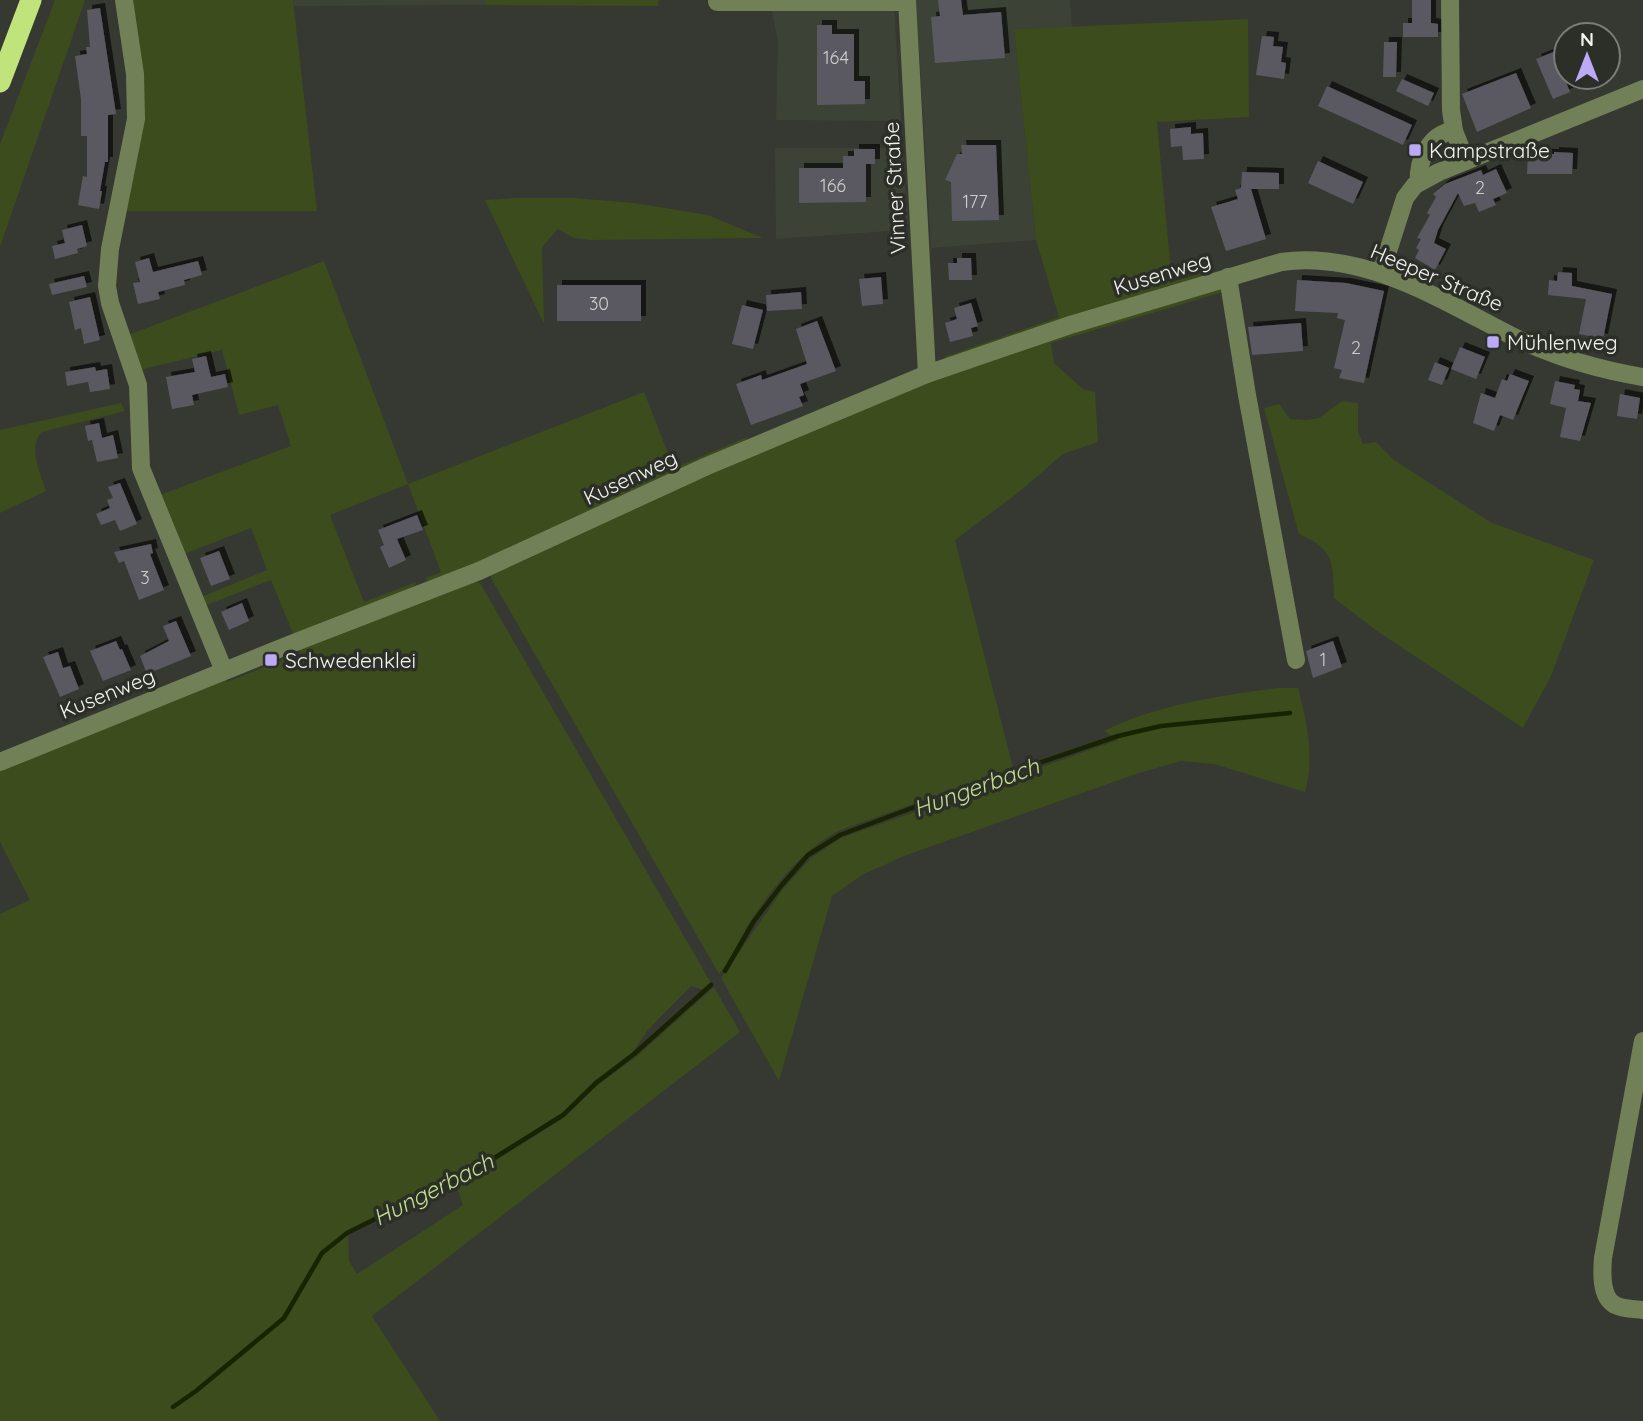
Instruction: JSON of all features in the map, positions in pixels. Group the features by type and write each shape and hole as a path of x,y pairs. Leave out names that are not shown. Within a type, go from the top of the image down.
{"highway":[{"path":"0,82 31,0"}],"street":[{"path":"124,0 137,99 110,250 107,286 110,303 138,385 141,468 224,671"},
{"path":"1450,0 1451,110 1454,131 1466,161"},
{"path":"717,2 907,1"},
{"name":"Vinner Straße","path":"907,1 927,374"},
{"path":"1381,273 1405,198 1419,182 1643,89"},
{"path":"1419,182 1420,164 1430,144 1438,136 1454,131"},
{"name":"Kusenweg","path":"0,762 480,571 707,466 927,374 1073,324 1289,261"},
{"name":"Heeper Straße","path":"1289,261 1351,265 1381,273 1553,353 1600,368 1643,377"},
{"path":"1228,277 1296,660"},
{"path":"1643,1041 1602,1273 1604,1289 1611,1302 1616,1306 1643,1310"}],"shaded area":[{"path":"293,0 486,0 486,5 294,6"},
{"path":"916,0 1070,0 1072,27 1014,29 1036,240 931,248"},
{"path":"894,5 901,121 776,120 778,43 771,6"},
{"path":"775,148 902,148 908,224 902,230 776,239"}],"green space":[{"path":"55,0 85,0 0,247 0,144"},
{"path":"132,0 293,0 317,211 125,211"},
{"path":"486,0 659,0 658,6 486,5"},
{"path":"1248,19 1249,117 1157,122 1172,282 1212,270 1210,276 951,360 944,357 1059,317 1036,240 1014,29"},
{"path":"574,198 634,203 708,215 763,238 590,240 574,238 558,229 542,247 544,324 485,200"},
{"path":"324,261 408,484 330,515 364,602 416,582 413,590 294,636 271,580 204,606 201,597 267,570 251,528 184,554 160,495 291,446 278,405 239,415 222,350 140,370 128,335"},
{"path":"1222,288 1223,292 1051,343 1054,363 1083,389 1095,392 1098,442 1063,454 1019,492 955,540 1013,768 838,831 825,839 800,859 778,883 750,922 719,974 491,578 492,575 718,470 948,373 1050,338"},
{"path":"644,392 674,468 747,437 745,443 490,559 428,582 426,578 441,572 408,484"},
{"path":"1342,401 1358,403 1358,432 1363,444 1376,442 1394,460 1492,523 1594,560 1551,676 1523,728 1377,631 1334,598 1330,558 1320,546 1299,534 1264,408 1279,404 1290,419 1307,420 1319,418"},
{"path":"121,403 125,411 42,432 35,452 46,491 0,513 0,430"},
{"path":"470,580 480,583 711,983 704,990 691,986 648,1030 632,1053 594,1081 562,1113 481,1164 348,1230 349,1261 357,1274 463,1205 455,1182 482,1169 565,1117 599,1084 637,1056 714,987 740,1032 372,1316 440,1421 0,1421 0,914 30,900 0,842 0,769 226,678 227,682 300,653 299,648"},
{"path":"1277,688 1298,688 1310,753 1305,792 1214,764 1181,761 1139,773 904,856 862,875 832,896 779,1081 721,978 783,889 811,858 841,838 1118,740 1104,731 1146,714 1210,698"}],"building":[{"path":"938,0 961,0 963,15 1001,12 1005,58 935,63 931,17 940,16"},
{"path":"1412,0 1431,0 1431,23 1438,24 1438,37 1403,37 1403,23 1412,23"},
{"path":"100,8 116,114 108,115 108,162 105,162 99,209 78,205 83,176 87,177 87,136 81,136 81,99 75,56 87,54 86,47 90,47 87,10"},
{"path":"817,25 832,25 832,34 854,34 854,81 865,81 865,104 817,105"},
{"path":"1262,36 1274,37 1273,46 1283,47 1281,62 1286,63 1284,79 1256,75"},
{"path":"1384,42 1397,42 1396,77 1383,77"},
{"path":"1552,53 1552,91 1570,92 1553,99 1536,59"},
{"path":"1516,73 1531,108 1477,132 1462,94"},
{"path":"1402,79 1434,93 1428,106 1396,91"},
{"path":"1327,86 1412,125 1403,145 1318,106"},
{"path":"1191,127 1191,134 1203,133 1204,159 1183,160 1182,146 1171,147 1170,129"},
{"path":"961,145 996,145 999,220 952,221 951,182 945,180 957,154 962,154"},
{"path":"854,149 875,149 875,164 866,164 866,202 799,203 799,168 843,168 843,156 854,156"},
{"path":"1528,153 1573,153 1572,174 1527,174"},
{"path":"1318,161 1363,182 1353,204 1308,183"},
{"path":"1496,169 1507,193 1493,199 1496,205 1479,212 1475,203 1464,206 1458,193 1434,243 1446,249 1435,270 1415,258 1421,239 1417,238 1430,215 1427,213 1436,197 1433,194 1445,184 1481,170 1483,175"},
{"path":"1242,172 1279,173 1279,189 1251,189 1266,239 1226,251 1211,207 1238,199 1235,190 1241,188"},
{"path":"82,225 87,246 77,249 78,253 55,259 52,246 65,243 62,230"},
{"path":"149,258 153,272 198,261 202,275 184,280 185,285 158,292 160,299 138,304 133,283 140,282 135,262"},
{"path":"957,258 971,258 972,280 949,280 948,263 957,263"},
{"path":"1558,272 1572,273 1572,286 1612,294 1603,339 1579,334 1586,299 1548,295 1549,280 1557,281"},
{"path":"84,276 87,287 52,295 49,284"},
{"path":"881,277 883,304 862,306 859,279"},
{"path":"1297,280 1346,283 1384,291 1364,383 1339,378 1342,370 1334,368 1345,320 1337,318 1338,313 1295,311"},
{"path":"557,285 641,285 641,321 557,321"},
{"path":"801,292 802,309 767,311 766,295"},
{"path":"90,297 100,340 84,344 81,328 75,330 69,302"},
{"path":"971,303 978,326 971,328 973,336 950,342 945,323 957,319 954,308"},
{"path":"742,305 763,310 753,349 732,344"},
{"path":"817,321 836,371 800,384 804,395 799,397 803,406 751,425 736,384 761,375 762,380 807,364 796,329"},
{"path":"1301,323 1303,351 1252,355 1248,327"},
{"path":"1460,347 1485,357 1476,379 1451,369"},
{"path":"206,356 211,377 225,374 228,387 192,395 194,405 172,409 166,377 195,372 192,359"},
{"path":"1435,362 1449,368 1442,385 1428,380"},
{"path":"95,367 96,371 107,369 110,389 90,392 88,382 67,386 65,372"},
{"path":"1510,374 1529,381 1513,420 1500,415 1494,431 1473,423 1481,393 1495,398 1502,379 1507,381"},
{"path":"1555,381 1575,385 1574,389 1580,390 1578,401 1591,403 1580,441 1560,437 1566,408 1550,404"},
{"path":"1620,394 1640,398 1637,419 1617,416"},
{"path":"99,423 102,438 113,435 118,458 97,462 92,440 88,441 85,426"},
{"path":"120,483 137,524 120,531 115,520 101,525 96,514 110,508 107,500 113,498 108,487"},
{"path":"417,515 423,530 397,539 406,560 389,568 380,547 384,545 378,530"},
{"path":"151,544 153,553 150,554 164,590 139,600 124,561 119,563 114,552"},
{"path":"219,551 230,579 211,586 200,558"},
{"path":"242,603 249,621 229,630 221,612"},
{"path":"176,621 191,656 147,674 140,656 169,641 163,626"},
{"path":"116,641 131,670 103,681 90,651"},
{"path":"1333,641 1342,667 1313,678 1306,651"},
{"path":"58,652 63,668 70,666 79,689 60,697 43,657"}],"waterway":[{"name":"Hungerbach","path":"725,971 754,921 781,886 808,855 840,835 960,790 1118,736 1161,726 1290,713"},
{"name":"Hungerbach","path":"173,1407 284,1318 322,1253 347,1233 480,1167 563,1115 596,1083 634,1054 711,985"}],"place":[{"name":"Kampstraße","path":"1415,150"},
{"name":"Mühlenweg","path":"1493,342"},
{"name":"Schwedenklei","path":"271,660"}]}
